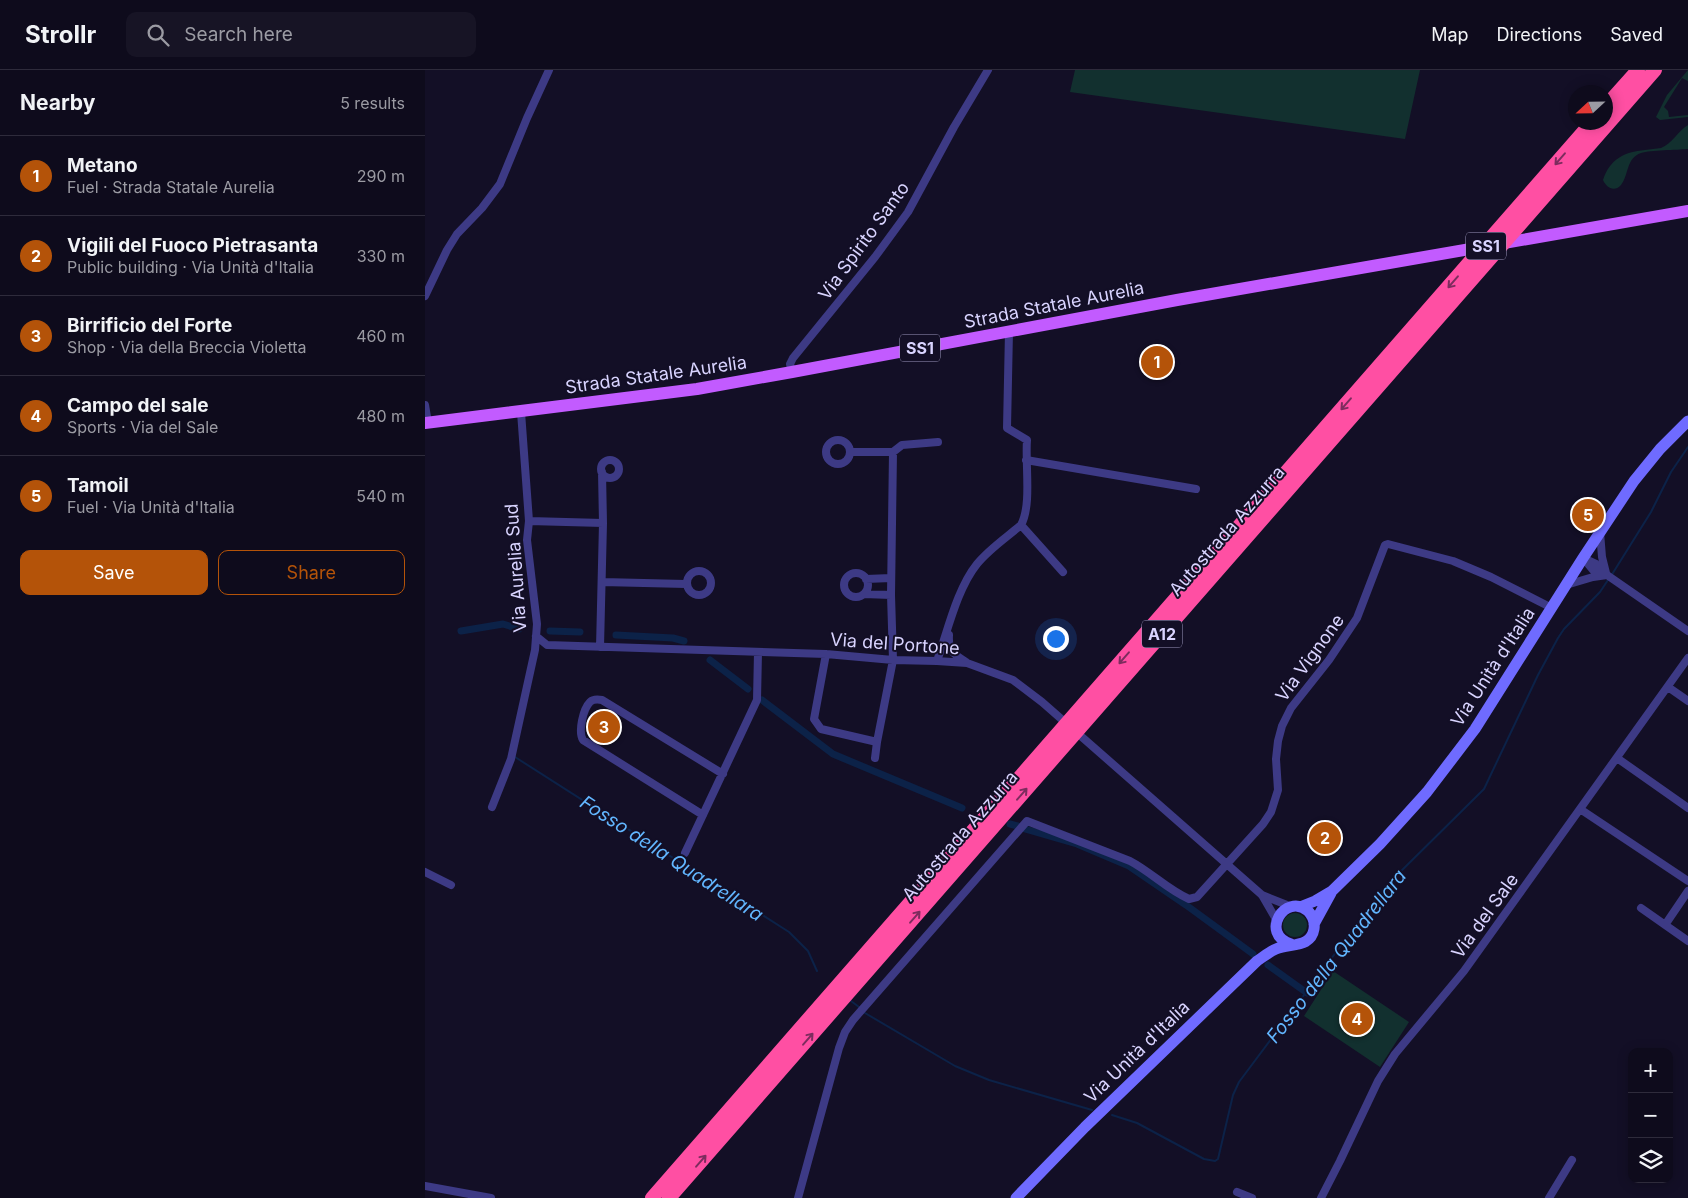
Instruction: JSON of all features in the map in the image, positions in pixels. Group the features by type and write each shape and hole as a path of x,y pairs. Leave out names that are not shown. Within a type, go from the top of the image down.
{"highway":[{"path":"1613,98 1638,70"},
{"name":"Autostrada Azzurra","path":"669,1198 1655,70"},
{"name":"Autostrada Azzurra","path":"652,1198 1585,130"}],"main road":[{"name":"Strada Statale Aurelia","path":"427,423 686,390 1688,211"},
{"name":"Via Unità d'Italia","path":"1296,907 1315,901 1332,891 1405,817 1453,758 1475,729 1600,531 1643,469 1660,449 1688,422"},
{"path":"1276,923 1280,938 1291,944 1299,945 1309,939 1313,932 1314,924 1332,891"},
{"path":"1257,961 1268,945 1276,923 1284,910 1296,907 1310,913 1314,924"},
{"name":"Via Unità d'Italia","path":"1016,1198 1085,1127 1257,961 1277,949 1291,944"}],"street":[{"path":"425,296 447,250 457,234 482,208 500,184 549,70"},
{"name":"Via Spirito Santo","path":"791,372 790,364 793,358 875,257 908,212 954,127 988,70"},
{"path":"937,661 968,577 978,562 1021,525 1025,517 1027,501 1027,440 1007,428 1009,331"},
{"path":"425,405 427,423"},
{"name":"Via Aurelia Sud","path":"492,807 511,759 537,636 527,540 529,521 521,412"},
{"path":"851,452 893,452 902,445 938,442"},
{"path":"875,758 893,660 891,578 893,452"},
{"path":"1026,460 1196,489"},
{"path":"600,646 603,523 602,472"},
{"path":"529,521 603,523"},
{"path":"1021,525 1063,572"},
{"path":"1600,531 1602,557 1607,575"},
{"name":"Via Vignone","path":"1226,864 1263,824 1271,812 1278,790 1276,759 1278,742 1283,726 1291,708 1329,660 1357,618 1385,545 1388,544 1453,560 1552,608"},
{"path":"1583,558 1593,570 1607,575 1688,631"},
{"path":"864,594 868,585 866,579 855,574 848,577 845,584 846,592 852,596 864,594 891,595"},
{"path":"1566,585 1607,575"},
{"path":"866,579 891,578"},
{"path":"602,582 687,584"},
{"path":"950,623 948,645 954,655 967,663"},
{"name":"Via del Portone","path":"537,636 547,645 826,654 893,660 967,663 1013,680 1042,702 1262,895 1276,923"},
{"path":"685,853 757,700 758,652"},
{"path":"826,654 814,719 821,729 877,742"},
{"name":"Via del Sale","path":"1321,1198 1378,1081 1395,1054 1464,971 1688,658"},
{"path":"1668,687 1688,701"},
{"path":"703,815 583,740 581,733 585,709 595,699 601,700 723,774"},
{"path":"1617,758 1688,808"},
{"path":"1580,809 1688,881"},
{"path":"798,1198 845,1032 853,1020 1027,821 1130,861 1144,868 1181,896 1189,899 1197,897 1226,864"},
{"path":"425,872 451,885"},
{"path":"1665,925 1688,891"},
{"path":"1262,895 1296,907"},
{"path":"1641,908 1688,941"},
{"path":"1549,1198 1572,1160"},
{"path":"425,1186 491,1198"},
{"path":"1237,1192 1252,1198"}],"green space":[{"path":"1075,70 1420,70 1405,139 1070,92"},
{"path":"1688,70 1688,81 1682,78 1664,107 1668,111 1669,117 1688,115 1688,117 1660,120 1656,117 1667,95"},
{"path":"1688,125 1688,149 1657,151 1636,155 1630,163 1621,185 1613,189 1604,183 1603,180 1606,173 1619,158 1637,151 1661,148"},
{"path":"1295,913 1300,914 1306,920 1306,930 1300,936 1295,937 1290,936 1284,930 1283,925 1284,920 1290,914"},
{"path":"1333,971 1409,1022 1380,1067 1304,1016"}],"waterway":[{"name":"Fosso della Quadrellara","path":"1611,576 1651,512 1671,472 1688,447"},
{"name":"Fosso della Quadrellara","path":"1112,1115 1137,1123 1204,1159 1215,1161 1218,1159 1233,1095 1239,1082 1384,888 1484,789 1538,675 1558,638 1564,629 1600,592 1608,580"},
{"path":"461,631 503,624 519,629"},
{"path":"550,631 580,632"},
{"path":"616,635 673,638 684,641"},
{"path":"710,660 748,689"},
{"path":"762,700 833,754 962,808"},
{"name":"Fosso della Quadrellara","path":"515,757 789,932 808,951 817,971"},
{"path":"1010,824 1018,826"},
{"path":"1025,829 1077,844 1129,866 1253,954"},
{"path":"1268,965 1307,993"},
{"name":"Fosso della Quadrellara","path":"851,1001 859,1007"},
{"name":"Fosso della Quadrellara","path":"865,1013 955,1066 989,1080 1092,1110"}],"place":[{"name":"Metano","path":"1157,362"},
{"name":"Tamoil","path":"1588,515"},
{"name":"Birrificio del Forte","path":"604,727"},
{"name":"Vigili del Fuoco Pietrasanta","path":"1325,838"},
{"name":"Campo del sale","path":"1357,1019"}]}
